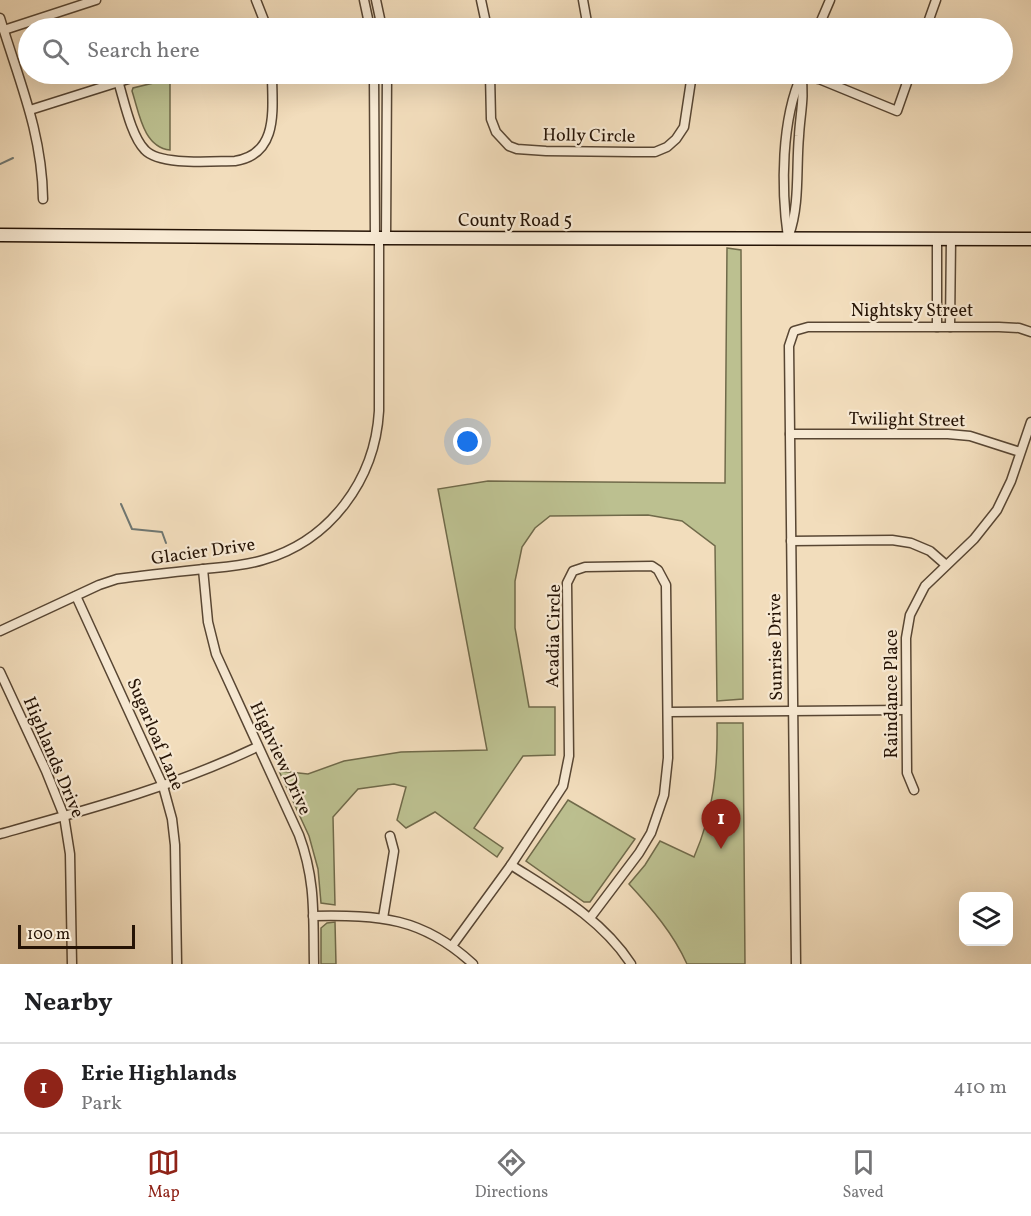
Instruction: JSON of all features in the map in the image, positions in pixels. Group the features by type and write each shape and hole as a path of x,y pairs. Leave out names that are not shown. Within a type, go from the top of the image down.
{"street":[{"path":"41,18 96,0"},
{"path":"256,0 263,18"},
{"path":"364,0 368,18"},
{"path":"376,0 380,18"},
{"path":"481,0 485,18"},
{"path":"583,0 586,18"},
{"path":"822,18 830,0"},
{"path":"930,18 936,0"},
{"path":"0,18 18,73"},
{"path":"4,30 18,25"},
{"path":"22,84 30,110 42,168 43,199"},
{"path":"30,110 109,84"},
{"path":"119,84 138,141 146,152 166,160 235,161 255,154 269,135 272,122 272,84"},
{"path":"374,84 380,238"},
{"path":"380,238 387,84"},
{"name":"Holly Circle","path":"490,84 491,119 496,132 509,146 517,149 546,151 634,152 655,152 667,147 676,139 684,127 690,84"},
{"path":"788,238 795,217 804,89 802,84"},
{"path":"833,84 897,111 906,84"},
{"name":"County Road 5","path":"0,235 1031,239"},
{"name":"Glacier Drive","path":"0,631 117,579 261,561 302,543 334,518 359,484 372,451 378,423 380,238"},
{"path":"937,238 937,327"},
{"path":"950,327 951,238"},
{"name":"Nightsky Street","path":"794,331 808,327 950,327 1018,328 1031,333"},
{"name":"Sunrise Drive","path":"794,331 789,346 796,964"},
{"name":"Raindance Place","path":"914,790 907,773 906,638 910,615 925,586 974,539 997,510 1011,482 1031,422"},
{"name":"Twilight Street","path":"790,434 948,434 970,436 1020,452"},
{"path":"790,541 892,540 911,543 930,551 946,565"},
{"name":"Acadia Circle","path":"452,946 511,865 563,786 568,756 567,583 573,571 585,567 652,566 663,576 666,585 667,775 658,816 639,853 590,918"},
{"name":"Highview Drive","path":"203,569 211,638 308,860 312,884 314,964"},
{"name":"Sugarloaf Lane","path":"76,596 164,786 172,819 175,845 177,964"},
{"name":"Highlands Drive","path":"0,672 46,771 64,816 70,854 72,964"},
{"path":"668,712 906,710"},
{"path":"0,834 164,786 257,747"},
{"path":"383,918 394,851 390,836"},
{"path":"511,865 590,918 612,939 631,964"},
{"path":"313,916 383,918 419,928 452,946 473,964"}],"green space":[{"path":"149,84 170,84 170,150 161,147 148,136 140,118 133,88"},
{"path":"727,248 741,250 743,699 717,701 715,546 682,521 648,515 550,516 535,528 522,547 515,581 515,628 529,707 555,707 555,755 523,756 474,828 503,848 497,857 435,812 406,828 397,820 406,787 394,784 358,789 333,817 335,905 321,903 318,869 309,836 279,771 308,774 344,761 401,752 487,750 438,489 488,481 725,483"},
{"path":"717,723 743,723 745,964 687,964 669,932 629,884 645,865 660,841 694,857 706,824 713,792"},
{"path":"568,800 635,839 590,902 584,902 526,861"},
{"path":"335,922 336,964 321,964 321,928 327,923"}],"waterway":[{"path":"0,164 13,158"},
{"path":"121,504 132,529 162,532 166,543"}],"place":[{"name":"Erie Highlands","path":"721,849"}]}
